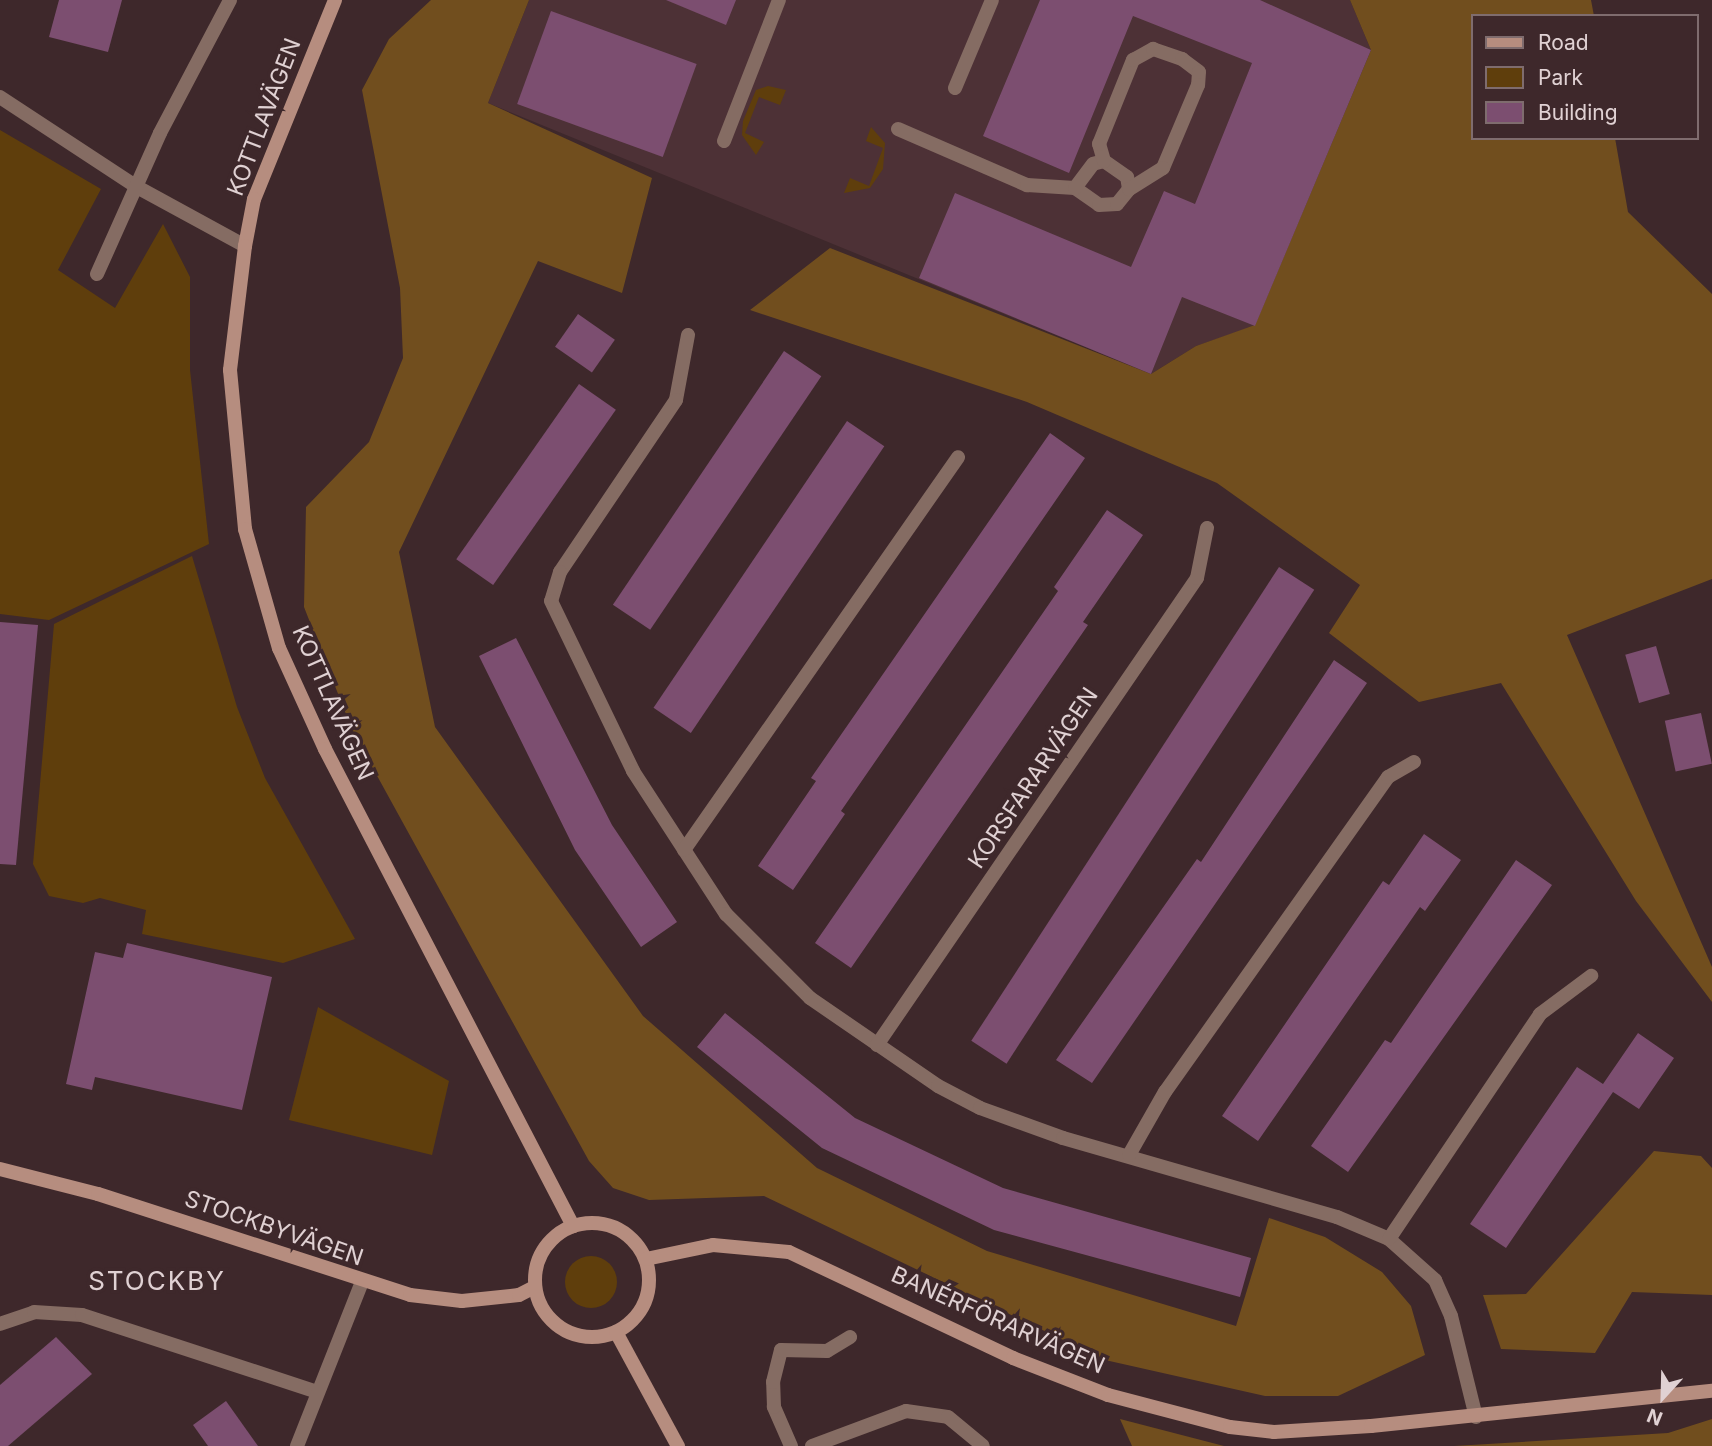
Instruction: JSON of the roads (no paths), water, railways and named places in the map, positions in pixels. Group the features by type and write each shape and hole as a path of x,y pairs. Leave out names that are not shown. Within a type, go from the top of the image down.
{"street":[{"path":"97,274 230,0"},
{"name":"KOTTLAVÄGEN","path":"335,0 254,199 245,246 230,370 236,457 245,529 279,648 325,749 573,1226"},
{"path":"724,141 779,0"},
{"path":"955,88 992,0"},
{"path":"898,128 1027,185 1075,188 1099,205 1117,204 1129,189 1163,168 1198,85 1199,72 1153,48 1133,60 1099,144 1104,161 1127,177 1129,189"},
{"path":"0,97 137,187 245,246"},
{"path":"1075,188 1093,164 1104,161"},
{"path":"688,335 676,400 560,572 551,601 633,771 684,850 763,956 810,998 877,1045 980,1108 1337,1217 1389,1239 1436,1280 1451,1316 1476,1417"},
{"path":"684,850 958,457"},
{"name":"KORSFARARVÄGEN","path":"877,1045 1197,578 1207,528"},
{"path":"1129,1155 1165,1092 1388,777 1414,762"},
{"path":"1389,1239 1540,1014 1591,976"},
{"name":"STOCKBYVÄGEN","path":"0,1169 98,1194 362,1282 462,1301 519,1295 535,1287"},
{"path":"593,1222 617,1228 636,1242 646,1259 647,1299 635,1319 616,1332 589,1338 565,1331 548,1317 535,1287 542,1251 573,1226 593,1222"},
{"name":"BANÉRFÖRARVÄGEN","path":"646,1259 713,1245 789,1252 1013,1357 1108,1395 1202,1423 1274,1432 1476,1417 1712,1391"},
{"path":"297,1446 314,1391 362,1282"},
{"path":"0,1324 34,1312 82,1315 314,1391"},
{"path":"616,1332 678,1446"},
{"path":"791,1446 774,1407 773,1382 781,1350 827,1351 850,1337"},
{"path":"812,1446 906,1411 948,1417 983,1446"}],"district":[{"name":"STOCKBY","path":"157,1281"}]}
